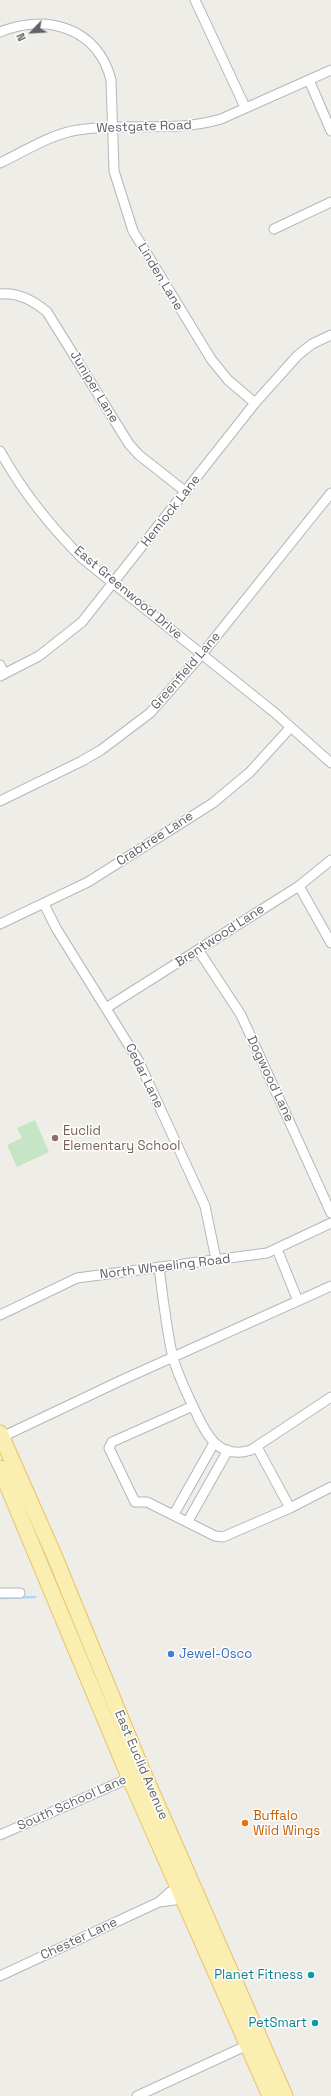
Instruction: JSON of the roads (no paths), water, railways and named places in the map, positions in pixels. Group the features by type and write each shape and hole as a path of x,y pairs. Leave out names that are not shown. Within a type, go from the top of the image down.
{"main road":[{"name":"East Euclid Avenue","path":"1,1435 54,1555 144,1772 185,1891"},
{"name":"East Euclid Avenue","path":"0,1468 129,1778 185,1891 254,2042 285,2096"},
{"name":"East Euclid Avenue","path":"254,2042 270,2096"}],"street":[{"path":"195,0 245,107"},
{"name":"Linden Lane","path":"0,32 19,26 32,24 57,26 81,36 93,44 107,66 111,80 114,171 133,231 211,360 232,383 254,403"},
{"name":"Westgate Road","path":"0,163 67,132 99,128 188,126 220,119 331,70"},
{"path":"309,80 331,131"},
{"path":"274,229 331,202"},
{"name":"Juniper Lane","path":"0,294 20,295 37,304 47,312 129,444 139,455 186,492"},
{"name":"Hemlock Lane","path":"2,675 28,662 56,645 82,622 114,584 254,403 298,355 312,344 331,335"},
{"name":"East Greenwood Drive","path":"0,451 18,482 58,533 92,568 275,713 331,763"},
{"name":"Greenfield Lane","path":"0,801 65,770 101,750 150,713 202,654 331,494"},
{"path":"0,665 2,675"},
{"name":"Crabtree Lane","path":"0,924 44,904 98,876 220,798 250,772 290,728"},
{"name":"Brentwood Lane","path":"106,1008 199,951 299,886 331,860"},
{"path":"299,886 331,944"},
{"name":"Cedar Lane","path":"44,904 56,928 138,1060 199,1192 209,1221 216,1259"},
{"name":"Dogwood Lane","path":"199,951 241,1015 331,1214"},
{"name":"North Wheeling Road","path":"0,1315 77,1278 255,1255 277,1249 331,1223"},
{"path":"277,1249 298,1301"},
{"path":"158,1267 173,1358 204,1430 214,1443 237,1453 245,1452 257,1447 330,1400"},
{"path":"1,1435 331,1286"},
{"path":"193,1406 112,1442 110,1448 135,1502 147,1502 174,1514 215,1536 223,1536 290,1508 331,1488"},
{"path":"174,1514 214,1443"},
{"path":"257,1447 290,1508"},
{"path":"188,1521 228,1450"},
{"path":"0,1593 20,1594"},
{"name":"South School Lane","path":"0,1835 144,1772"},
{"name":"Chester Lane","path":"0,1976 185,1891"},
{"path":"137,2096 254,2042"}],"waterway":[{"path":"0,1598 35,1597"}],"place":[{"name":"Euclid Elementary School","path":"55,1138"},
{"name":"Jewel-Osco","path":"171,1654"},
{"name":"Buffalo Wild Wings","path":"245,1823"},
{"name":"Planet Fitness","path":"311,1975"},
{"name":"PetSmart","path":"315,2023"}]}
